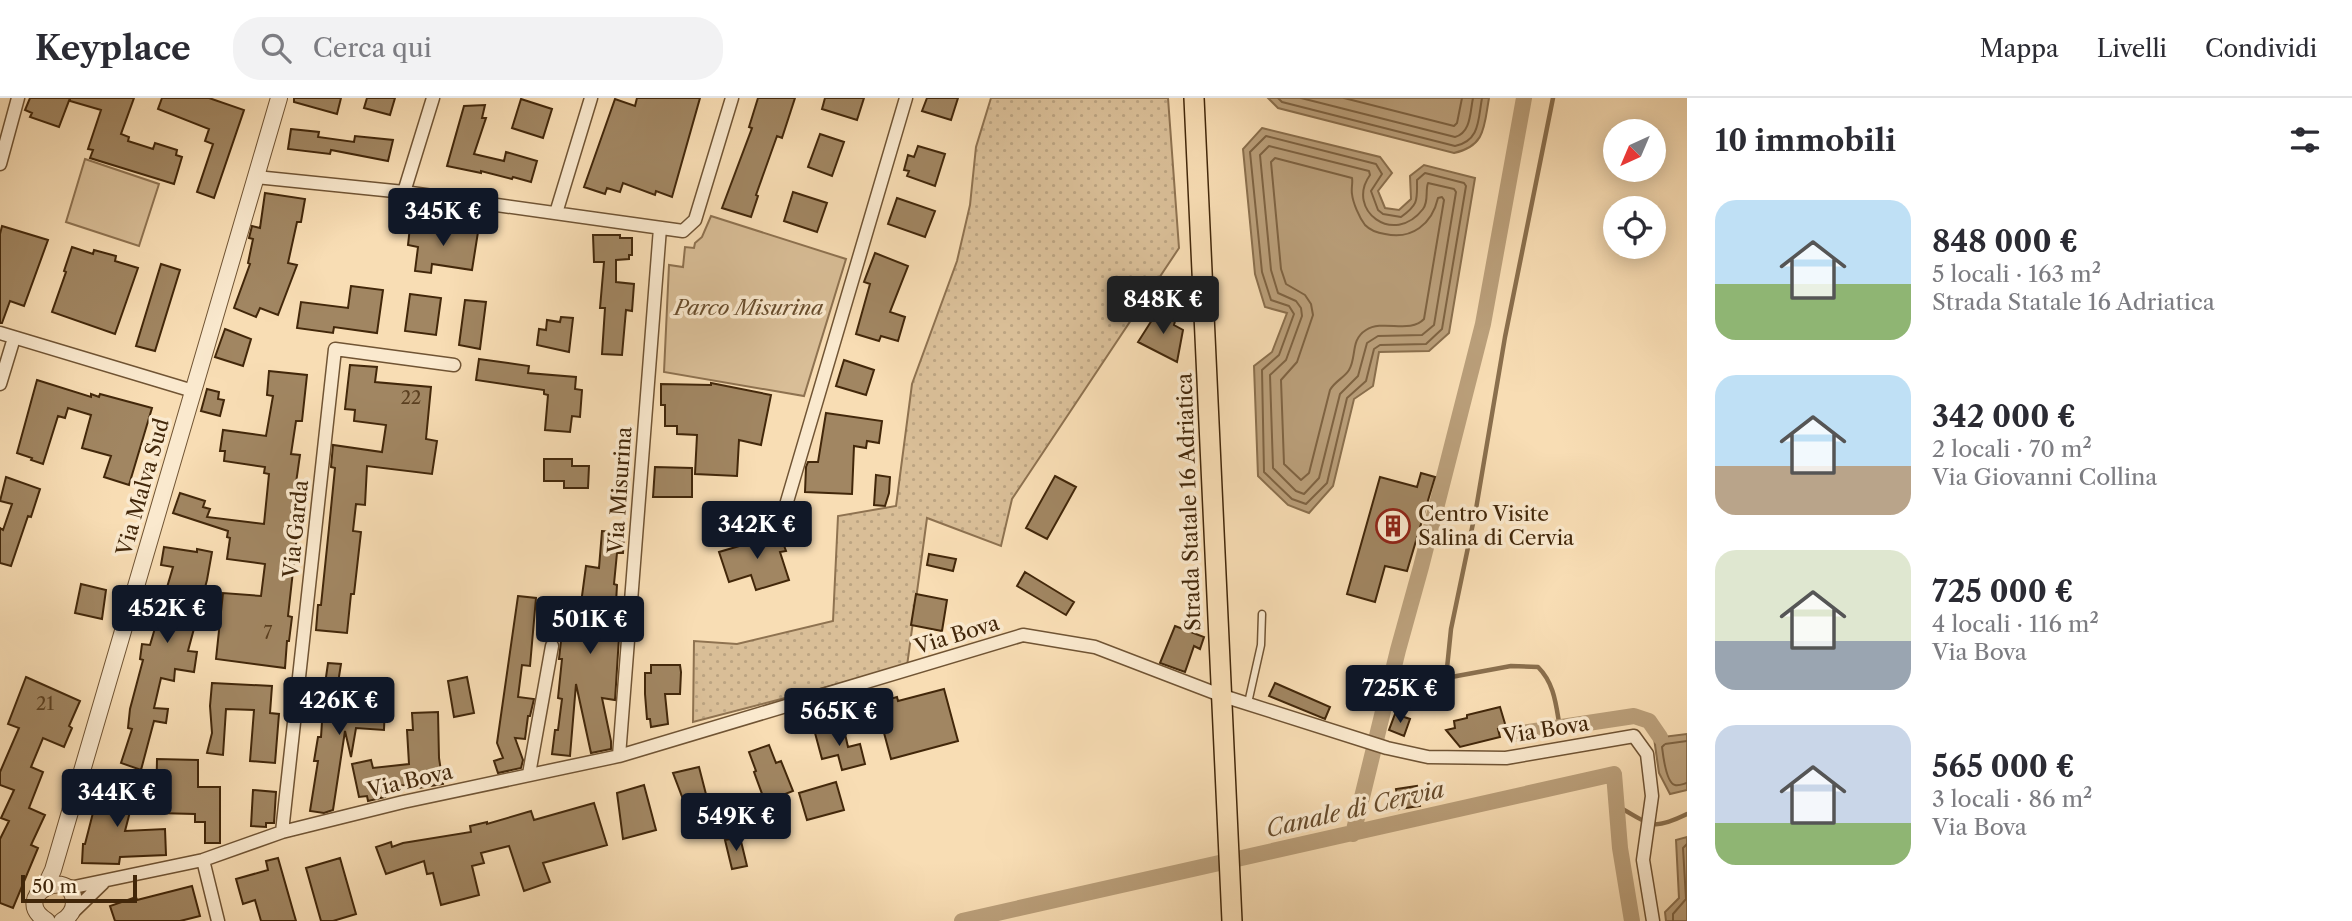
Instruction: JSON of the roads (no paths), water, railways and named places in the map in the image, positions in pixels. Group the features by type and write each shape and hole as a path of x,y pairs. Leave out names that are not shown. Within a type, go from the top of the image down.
{"main road":[{"name":"Strada Statale 16 Adriatica","path":"1194,98 1231,913"}],"street":[{"path":"0,164 18,98"},
{"name":"Via Malva Sud","path":"38,917 37,896 45,887 57,857 279,98"},
{"path":"404,192 433,98"},
{"path":"555,213 591,98"},
{"path":"256,177 404,192 683,231 695,220 732,98"},
{"path":"786,505 906,98"},
{"name":"Via Misurina","path":"619,756 660,228"},
{"path":"0,333 193,391"},
{"path":"0,384 14,338"},
{"name":"Via Garda","path":"282,832 335,349 454,365"},
{"name":"Via Bova","path":"64,886 74,887 203,860 282,832 402,802 619,756 1023,635 1096,647 1220,695 1387,748 1428,757 1506,758 1634,736 1647,754 1652,796 1643,860 1653,921"},
{"path":"529,774 552,646"},
{"path":"203,860 218,921"},
{"name":"Via Bova","path":"67,917 106,881"},
{"path":"45,887 64,886 72,895 74,902 67,917"}],"lane":[{"path":"1248,703 1261,645 1262,614"}],"water":[{"path":"1268,98 1489,98 1484,126 1478,140 1464,150 1454,153 1278,108"},
{"path":"1262,128 1380,157 1392,173 1378,191 1385,208 1399,210 1411,199 1410,176 1424,165 1475,178 1449,333 1429,351 1379,352 1373,386 1354,399 1333,486 1309,513 1288,505 1258,476 1254,366 1272,352 1287,313 1265,307 1255,274 1243,149"},
{"path":"1687,734 1687,790 1670,794 1659,773 1654,738"},
{"path":"1687,837 1687,921 1666,921 1665,912 1679,898 1676,840"}],"waterway":[{"path":"1353,834 1483,324 1524,98"},
{"path":"1553,98 1451,629 1446,678 1511,666 1538,667 1551,688 1560,728"},
{"path":"1515,734 1634,716 1649,721 1660,737"},
{"name":"Canale di Cervia","path":"962,921 1614,774 1620,848 1632,921"},
{"path":"1617,806 1651,824 1665,823 1687,814"}],"place":[{"name":"Centro Visite Salina di Cervia","path":"1393,526"}],"park label":[{"name":"Parco Misurina","path":"749,308"}]}
